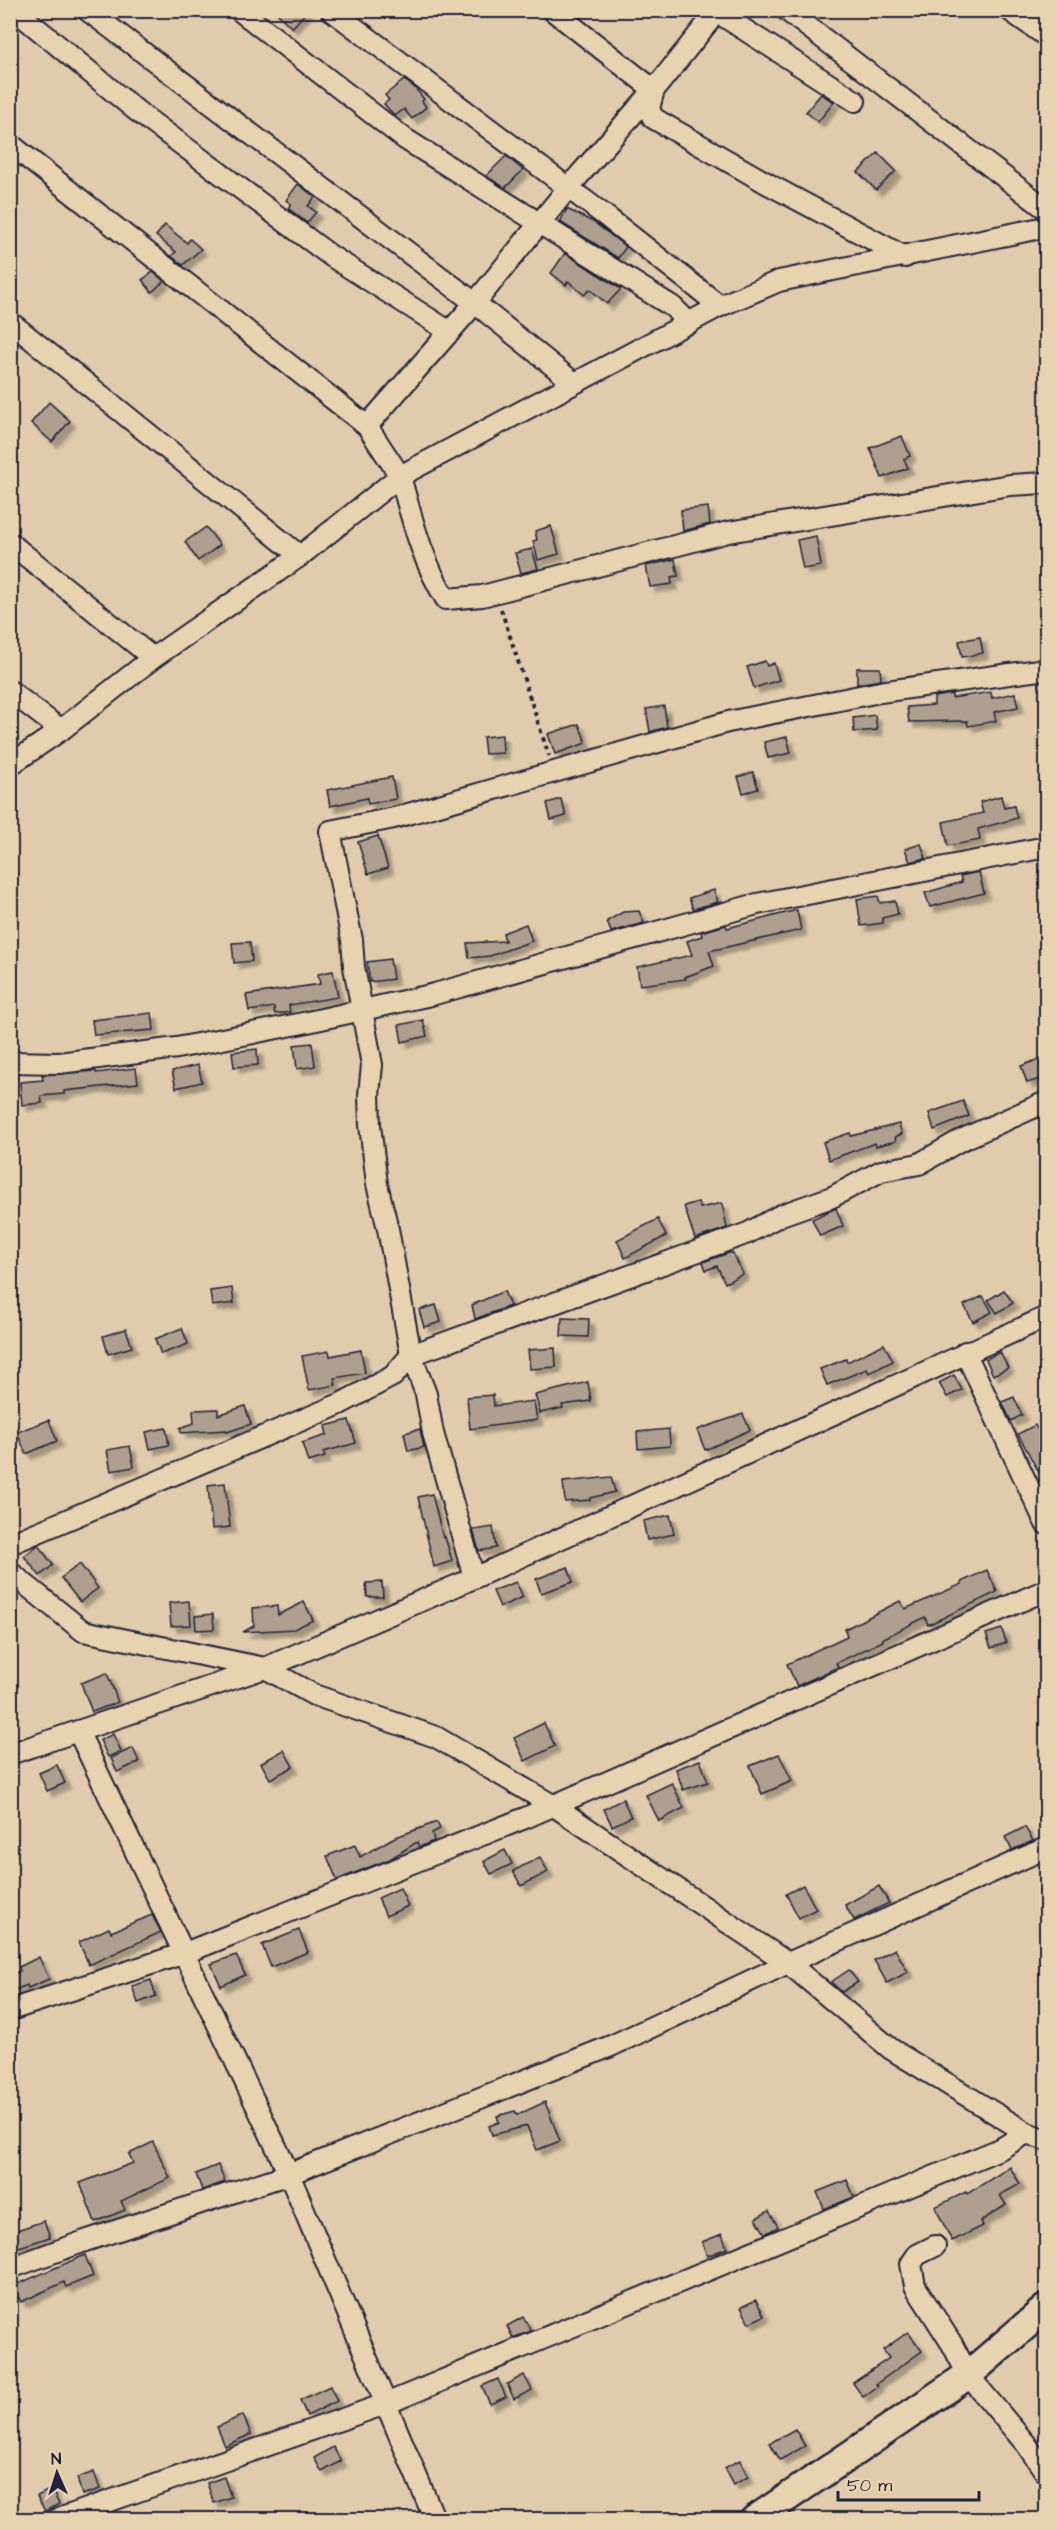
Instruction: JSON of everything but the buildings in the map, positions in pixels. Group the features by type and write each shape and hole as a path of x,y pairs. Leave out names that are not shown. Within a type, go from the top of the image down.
{"street":[{"path":"15,10 138,112 331,256 450,332"},
{"path":"87,10 475,303 573,382"},
{"path":"239,10 405,139 673,307 689,323"},
{"path":"332,10 720,306"},
{"path":"552,10 654,90"},
{"path":"786,10 1047,209"},
{"path":"1009,10 1047,36"},
{"path":"367,426 475,303 568,188 654,90 718,11 855,101"},
{"path":"654,90 649,108 653,118 770,185 905,257"},
{"path":"10,144 367,426 400,476 417,539 433,579 446,599 482,596 728,532 1010,485 1047,483"},
{"path":"10,765 61,730 153,658 300,556 400,476 573,382 720,306 779,280 905,257 1047,227"},
{"path":"10,322 300,556"},
{"path":"10,543 153,658"},
{"path":"474,1578 433,1432 426,1394 411,1355 388,1229 377,1184 370,1125 369,1095 372,1065 354,967 352,940 330,831 394,818 554,774 728,722 880,692 1047,669"},
{"path":"10,691 61,730"},
{"path":"10,1062 59,1063 177,1048 361,1010 431,995 757,904 1047,847"},
{"path":"10,1544 340,1404 393,1376 411,1355 748,1233 781,1215 832,1197 881,1171 919,1164 959,1141 1047,1102"},
{"path":"10,1754 265,1668 474,1578 1047,1317"},
{"path":"965,1353 1047,1524"},
{"path":"10,1572 83,1631 265,1668 314,1695 436,1737 554,1806 788,1963 891,2049 1026,2133 1047,2140"},
{"path":"10,2010 184,1953 554,1806 1047,1590"},
{"path":"78,1731 289,2174 388,2403 435,2520"},
{"path":"10,2268 289,2174 611,2046 788,1963 1047,1848"},
{"path":"56,2520 388,2403 1000,2149 1026,2133"},
{"path":"935,2246 916,2255 912,2264 915,2286 952,2344 968,2375 1026,2444 1047,2473"},
{"path":"754,2520 968,2375 1047,2308"}],"path":[{"path":"495,592 554,774"}]}
